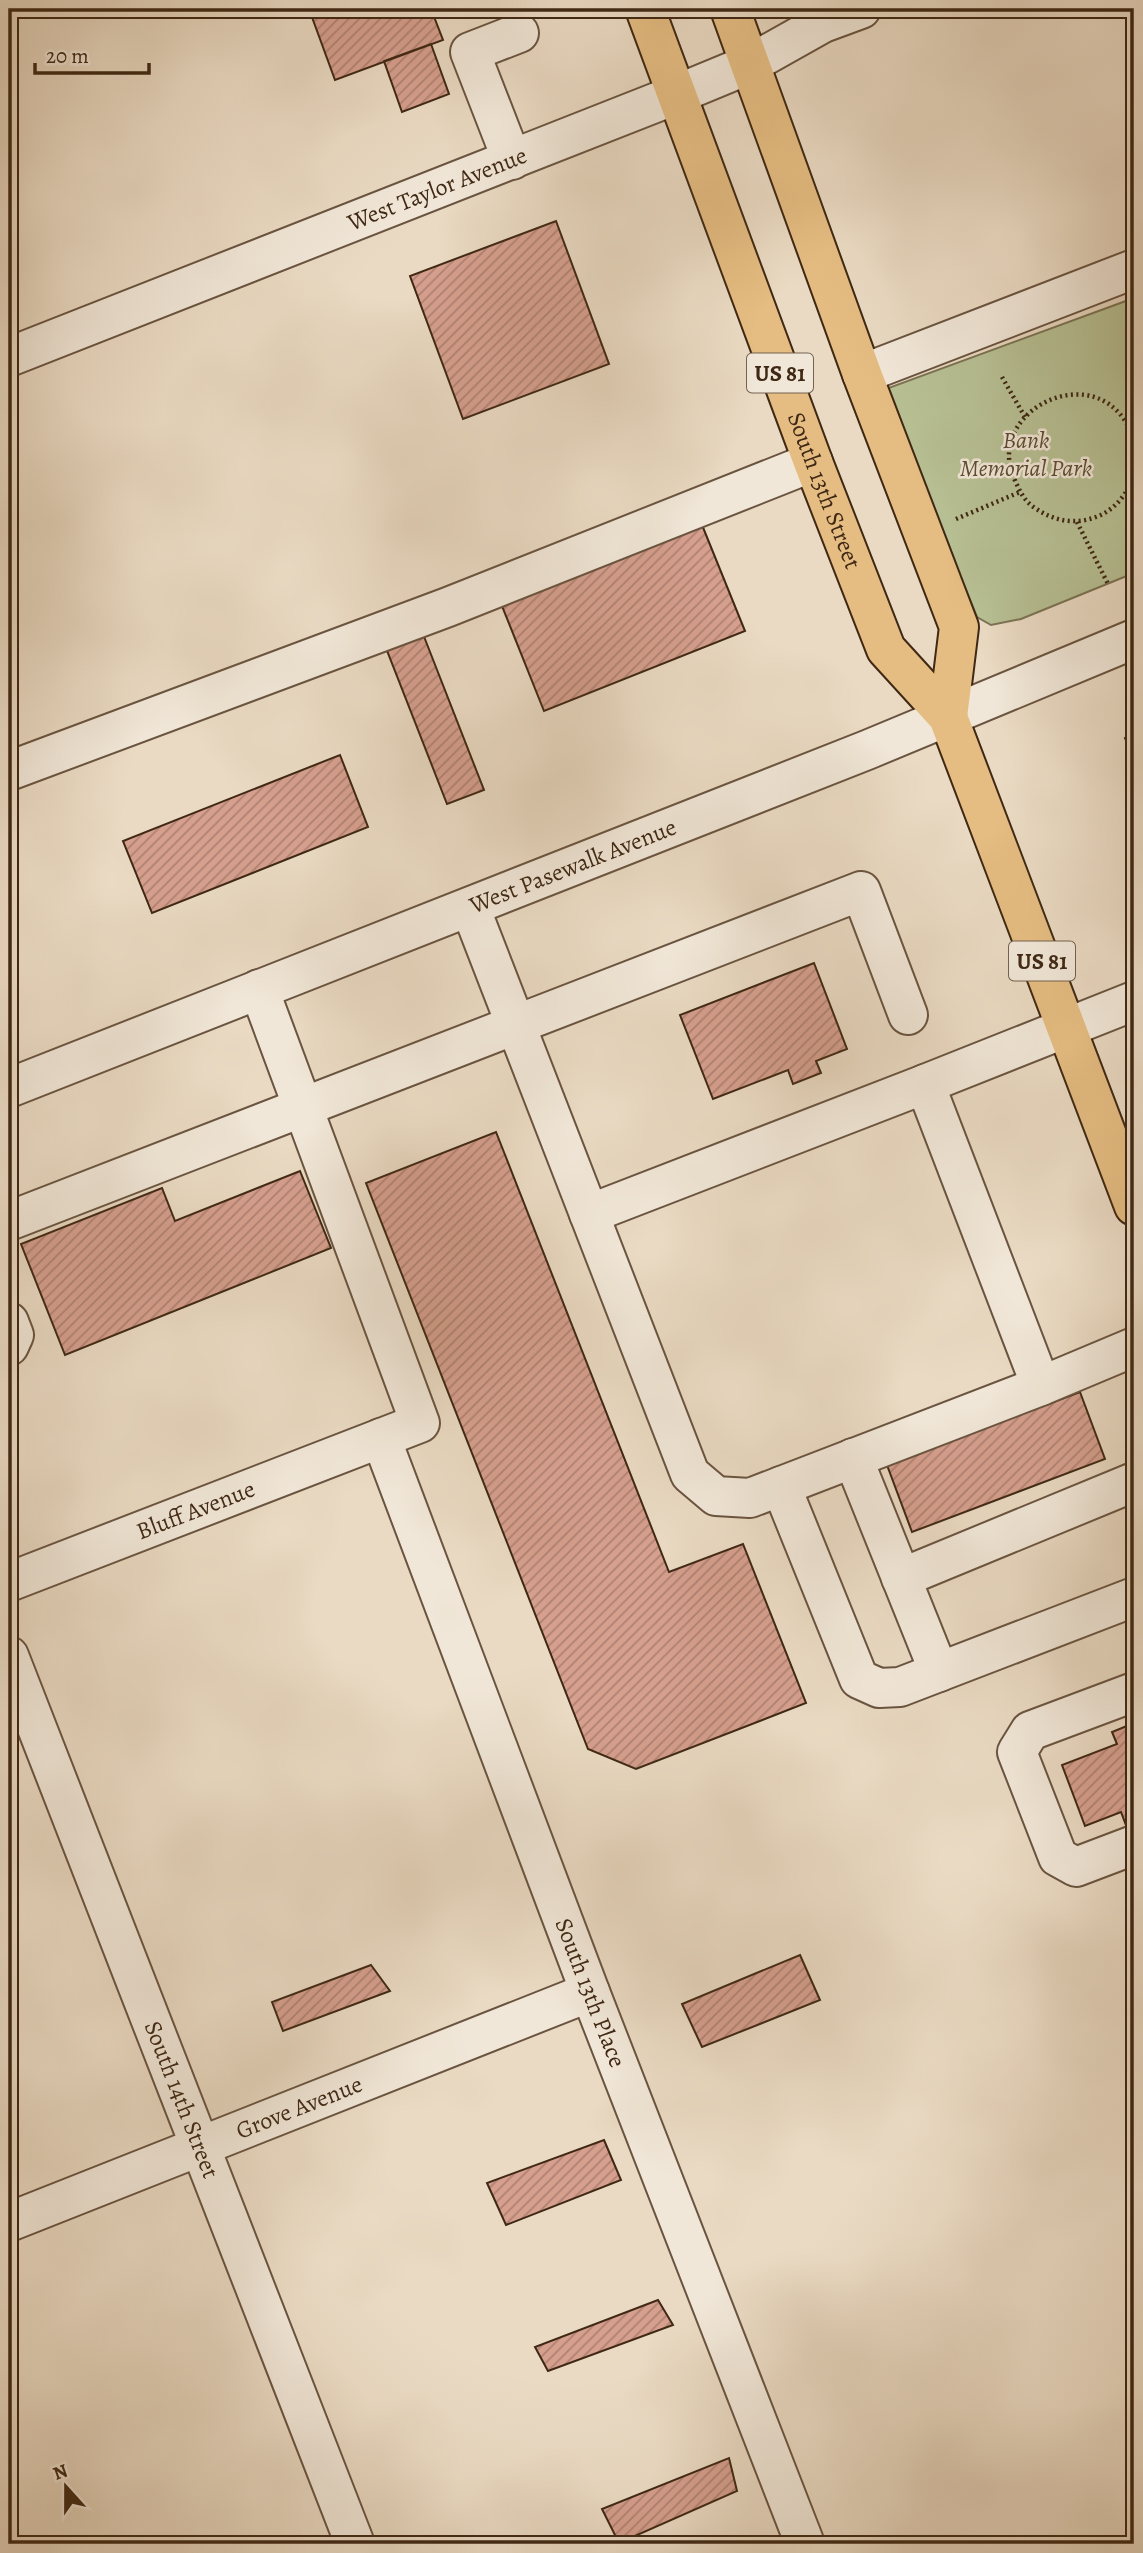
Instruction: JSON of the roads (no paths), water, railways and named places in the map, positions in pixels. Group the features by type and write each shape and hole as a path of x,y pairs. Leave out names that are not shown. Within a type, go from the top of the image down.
{"highway":[{"name":"South 13th Street","path":"645,9 813,462 886,649 948,717 1134,1206"},
{"name":"South 13th Street","path":"730,9 862,374 959,627 948,717"}],"street":[{"name":"West Taylor Avenue","path":"9,357 675,95 750,64 823,23 861,9"},
{"path":"512,160 470,52 519,33"},
{"path":"862,374 1134,269"},
{"path":"9,771 448,607 813,462"},
{"name":"West Pasewalk Avenue","path":"9,1088 470,908 948,717 1134,639"},
{"path":"9,1221 861,891 908,1015"},
{"path":"470,908 690,1474 716,1496 750,1498 1041,1386 1134,1346"},
{"path":"259,989 304,1108"},
{"path":"589,1214 1134,1001"},
{"path":"925,1084 1041,1386"},
{"name":"Bluff Avenue","path":"9,1583 420,1423 304,1108"},
{"path":"9,1322 14,1335 9,1346"},
{"name":"South 13th Place","path":"382,1438 590,1992 805,2544"},
{"path":"853,1458 939,1672"},
{"path":"901,1578 1134,1482"},
{"path":"782,1486 859,1679 879,1688 900,1687 1134,1597"},
{"name":"South 14th Street","path":"9,1656 355,2544"},
{"path":"1134,1692 1030,1731 1017,1752 1058,1857 1076,1867 1134,1845"},
{"name":"Grove Avenue","path":"9,2222 590,1992"}],"park label":[{"name":"Bank Memorial Park","path":"1026,454"}]}
